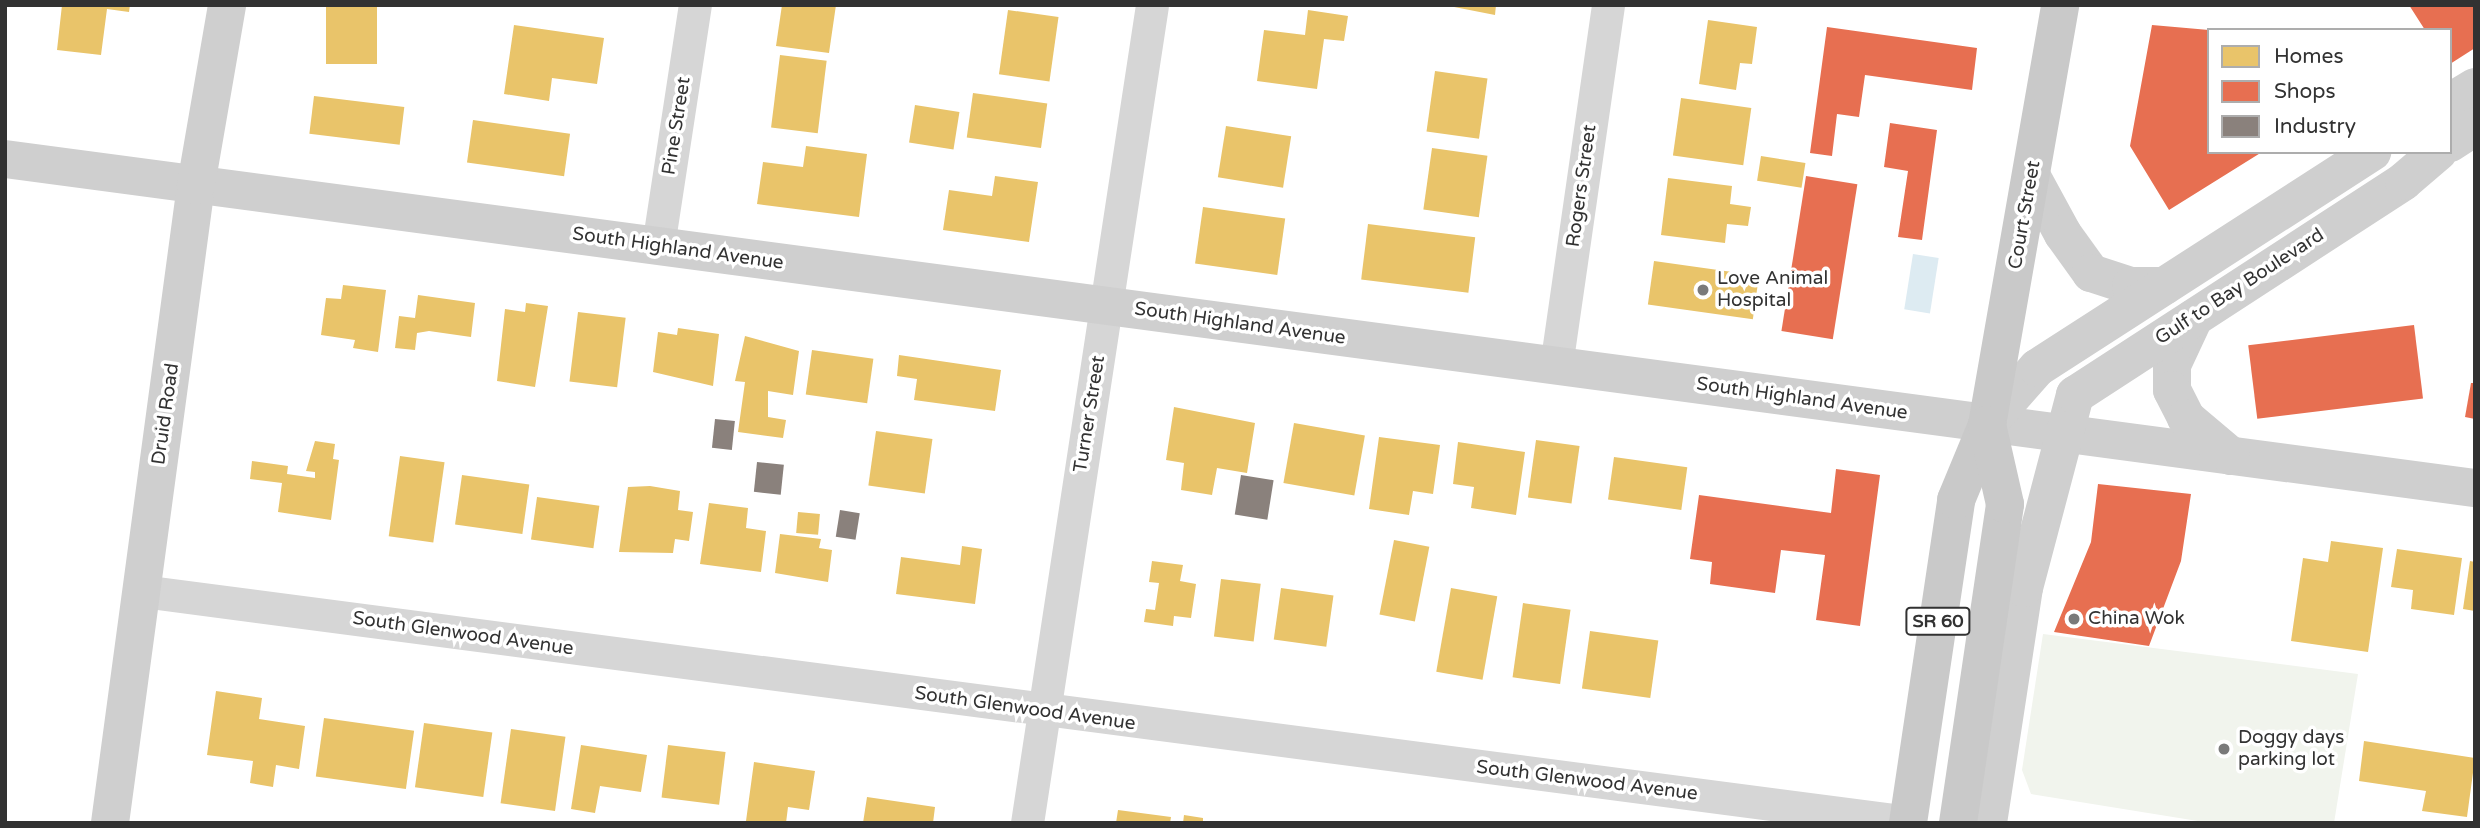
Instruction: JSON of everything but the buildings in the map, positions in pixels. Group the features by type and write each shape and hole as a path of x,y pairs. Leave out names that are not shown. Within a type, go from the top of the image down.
{"main road":[{"name":"Court Street","path":"1987,425 2060,5"},
{"name":"SR 60","path":"1908,822 1956,499 1987,425"},
{"name":"SR 60","path":"1958,823 2005,504 1987,425"}],"street":[{"name":"Druid Road","path":"110,823 196,185 227,5"},
{"name":"Pine Street","path":"658,247 695,5"},
{"name":"Turner Street","path":"1027,823 1152,5"},
{"name":"Rogers Street","path":"1556,366 1608,5"},
{"path":"2452,101 2475,87"},
{"path":"2452,142 2475,127"},
{"path":"1987,425 2037,368 2369,154"},
{"name":"Gulf to Bay Boulevard","path":"1988,823 2024,588 2075,395 2404,181 2436,154"},
{"name":"South Highland Avenue","path":"5,159 2475,488"},
{"path":"2032,177 2063,234 2091,273 2131,286 2164,286"},
{"path":"2194,318 2172,365 2172,390 2186,418 2231,456"},
{"name":"South Glenwood Avenue","path":"142,590 1045,712 1908,822"}],"shaded area":[{"path":"1913,254 1939,258 1930,313 1904,309"},
{"path":"2043,634 2358,674 2334,823 2210,823 2031,794 2022,770"}],"place":[{"name":"Love Animal Hospital","path":"1703,290"},
{"name":"China Wok","path":"2074,619"},
{"name":"Doggy days parking lot","path":"2224,749"}]}
